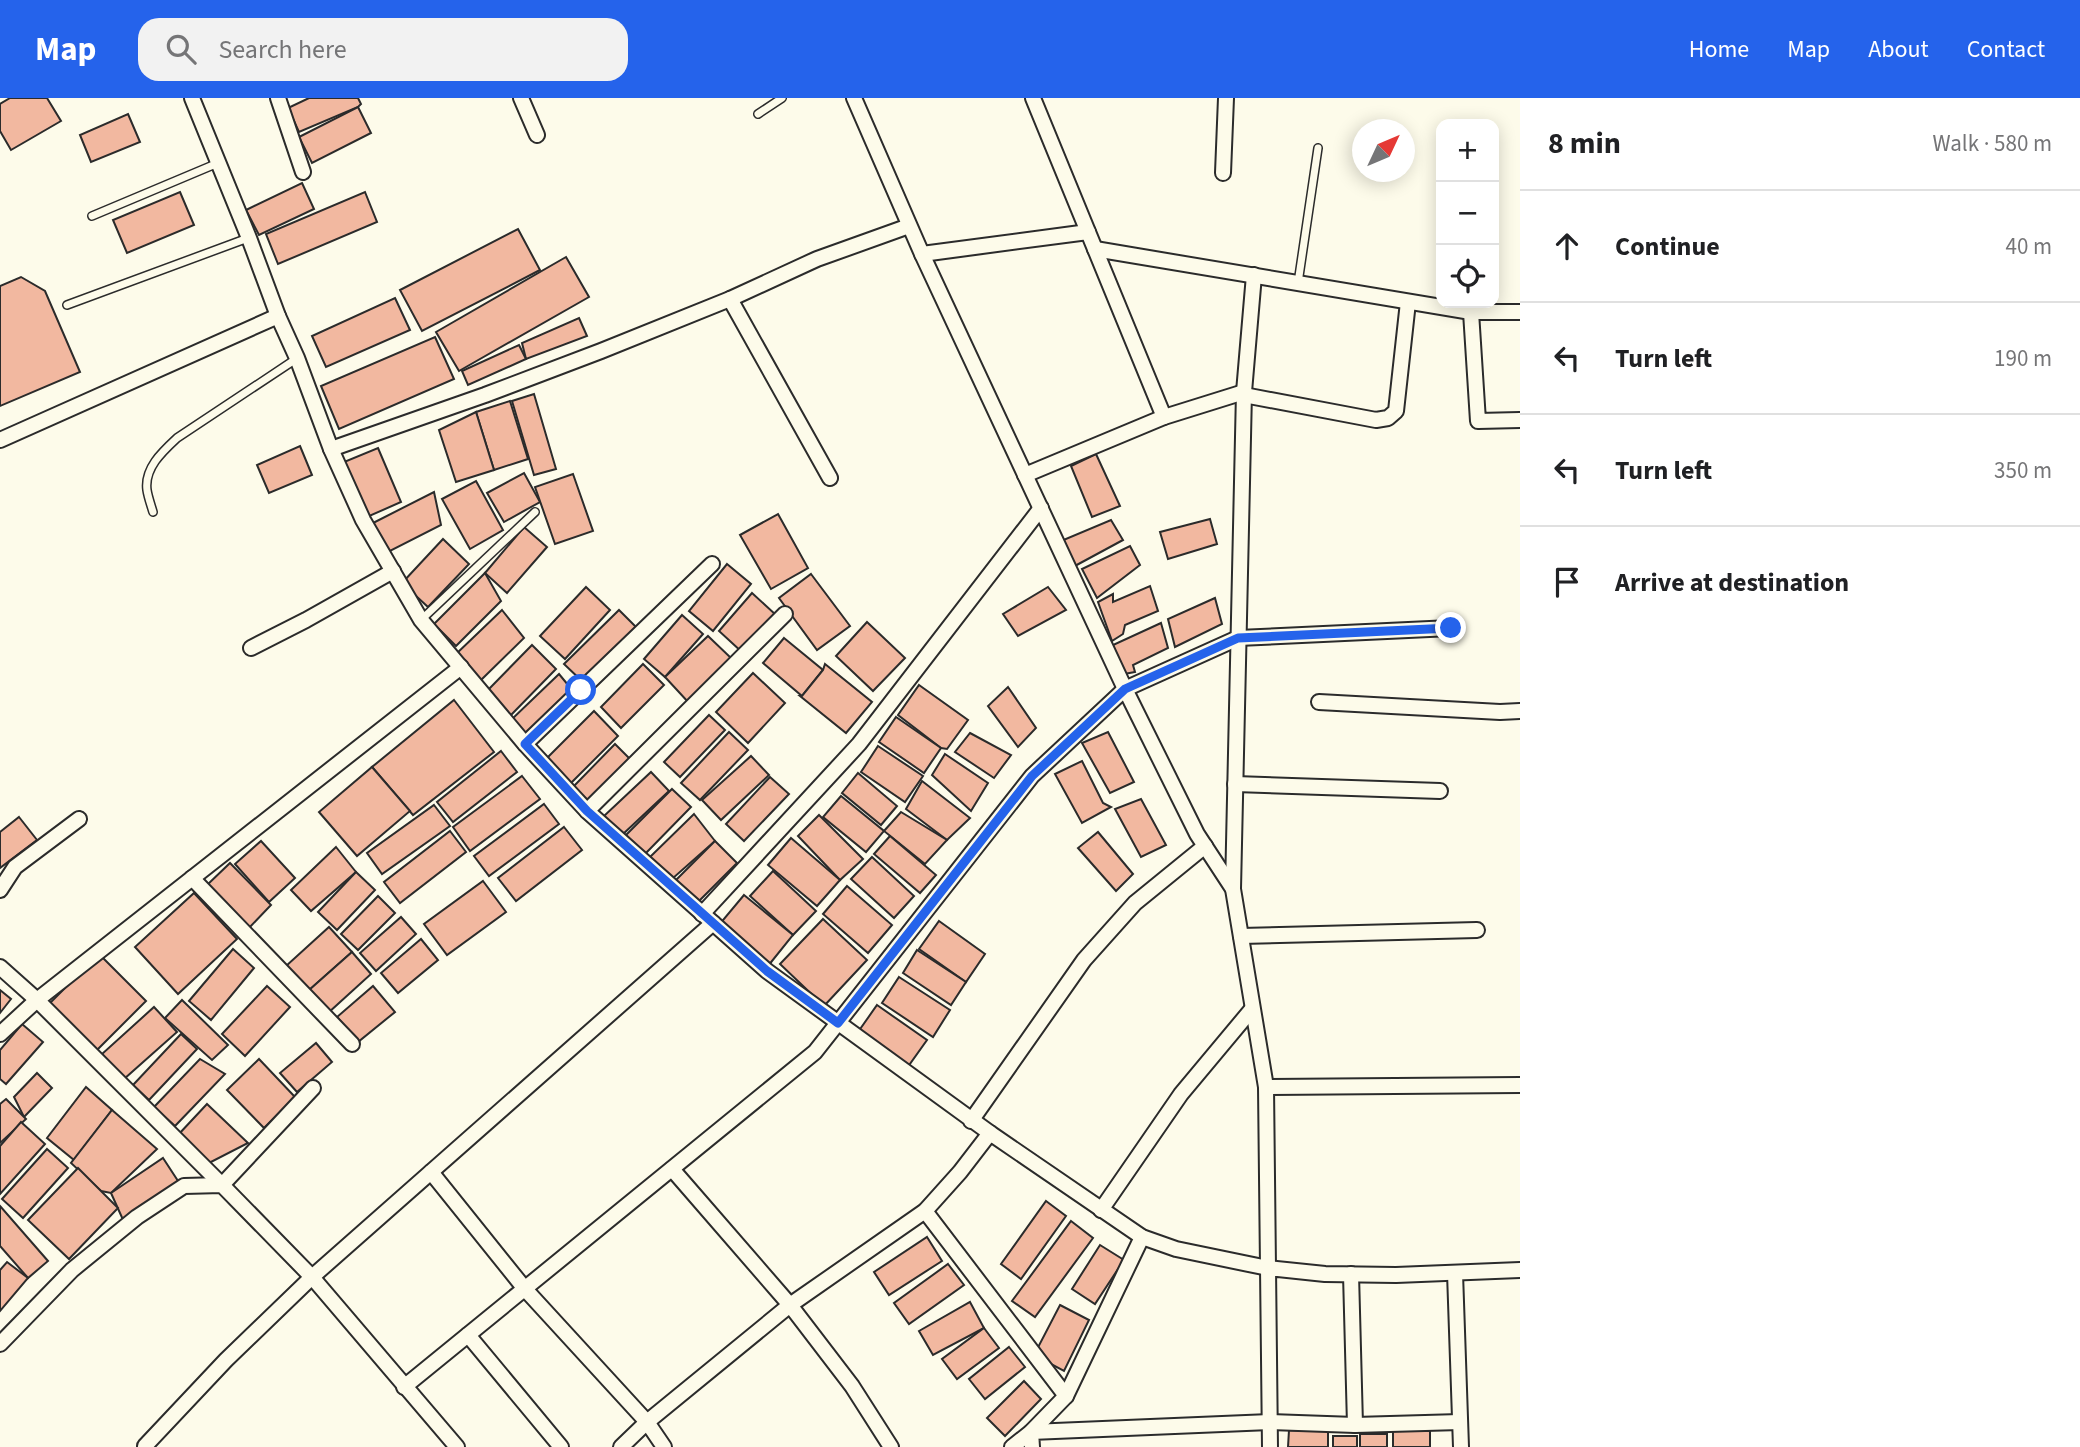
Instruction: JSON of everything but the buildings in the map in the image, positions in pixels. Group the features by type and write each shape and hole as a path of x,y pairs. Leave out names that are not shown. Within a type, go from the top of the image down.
{"street":[{"path":"192,98 331,449 363,520 421,620 525,744 587,811 767,971 971,1121 1142,1237 1175,1249 1268,1268 1325,1274 1520,1270"},
{"path":"278,98 303,172"},
{"path":"521,98 537,135"},
{"path":"854,98 909,226 1125,689 1197,834 1233,889"},
{"path":"1033,98 1164,417"},
{"path":"1223,173 1226,98"},
{"path":"331,449 485,395 730,299 817,259 909,226"},
{"path":"922,254 1088,232"},
{"path":"1095,249 1471,313 1520,312"},
{"path":"1254,275 1244,394 1233,889 1266,1087 1270,1447"},
{"path":"730,299 830,478"},
{"path":"1025,475 1164,417 1244,394 1376,420 1388,418 1395,411 1408,302"},
{"path":"1471,313 1478,421 1520,420"},
{"path":"0,440 278,316"},
{"path":"146,1447 226,1360 313,1276 432,1171 708,918 859,744 1041,508"},
{"path":"525,744 712,564"},
{"path":"251,648 306,621 393,571"},
{"path":"587,811 785,614"},
{"path":"404,1387 815,1052 1032,776 1125,689 1238,638 1451,628"},
{"path":"0,1034 37,1000 461,667"},
{"path":"1319,702 1500,712 1520,710"},
{"path":"1236,784 1440,791"},
{"path":"0,890 15,867 79,819"},
{"path":"971,1121 1084,960 1135,903 1205,846"},
{"path":"192,878 352,1044"},
{"path":"1241,936 1477,930"},
{"path":"0,967 37,1000 313,1276 457,1447"},
{"path":"1101,1210 1181,1094 1252,1009"},
{"path":"1266,1087 1520,1085"},
{"path":"0,1344 72,1270 137,1217 184,1186 222,1185 313,1088"},
{"path":"621,1447 647,1422 790,1304 925,1211 990,1133"},
{"path":"672,1169 790,1304 852,1386 891,1447"},
{"path":"432,1171 525,1289 647,1422 664,1447"},
{"path":"925,1211 1066,1396"},
{"path":"1012,1447 1031,1432 1066,1396 1142,1237"},
{"path":"1455,1272 1461,1447"},
{"path":"1351,1274 1355,1425"},
{"path":"468,1335 561,1447"},
{"path":"1031,1432 1270,1422 1355,1425 1460,1422"},
{"path":"1031,1432 1032,1447"}],"lane":[{"path":"758,114 782,98"},
{"path":"1298,283 1318,148"},
{"path":"92,216 219,163"},
{"path":"67,305 249,238"},
{"path":"153,512 146,488 149,472 161,452 177,438 297,358"},
{"path":"421,620 535,512"}],"route":[{"path":"581,690 525,744 587,811 767,971 838,1023 1032,776 1125,689 1238,638 1451,628"}]}
